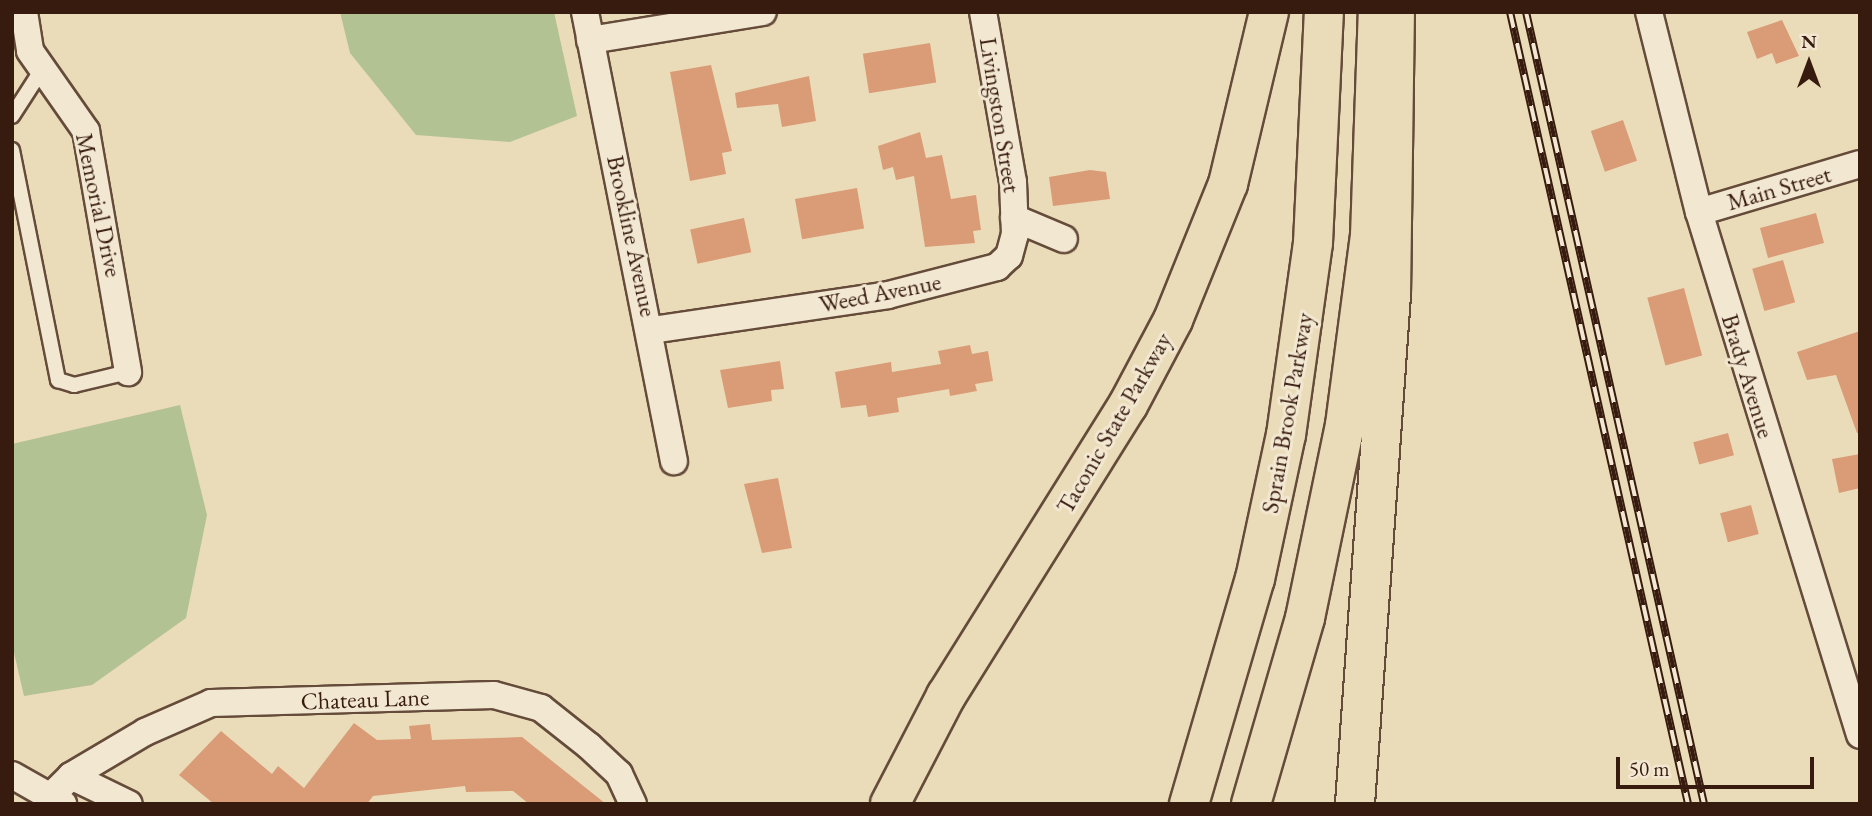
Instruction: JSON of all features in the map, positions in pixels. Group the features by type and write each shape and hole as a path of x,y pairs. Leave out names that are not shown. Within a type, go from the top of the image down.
{"highway":[{"name":"Taconic State Parkway","path":"890,804 927,730 1128,405 1173,320 1228,184 1269,12"},
{"name":"Sprain Brook Parkway","path":"1189,804 1255,579 1294,387 1316,208 1324,12"},
{"path":"1251,804 1305,618 1347,414 1370,236 1378,12"},
{"path":"1355,804 1391,294 1395,12"}],"street":[{"name":"Memorial Drive","path":"24,12 30,51 41,71 69,101 86,131 128,372"},
{"name":"Brookline Avenue","path":"585,12 653,330 674,461"},
{"path":"590,40 763,12"},
{"name":"Livingston Street","path":"983,12 1013,182 1014,218"},
{"name":"Brady Avenue","path":"1649,12 1699,212 1860,736"},
{"name":"Main Street","path":"1699,212 1860,164"},
{"path":"1014,218 1064,239"},
{"name":"Weed Avenue","path":"653,330 888,295 997,267 1009,256 1014,218"},
{"name":"Chateau Lane","path":"62,791 211,703 494,695 541,708 590,746 619,774 633,804"},
{"path":"12,775 62,791 129,804"}],"lane":[{"path":"12,116 41,71"},
{"path":"12,150 58,380 74,385 128,372"}],"green space":[{"path":"340,12 554,12 577,116 510,142 416,135 350,53"},
{"path":"180,405 207,515 186,618 92,685 24,696 12,644 12,444"}],"building":[{"path":"1782,20 1799,56 1776,64 1772,53 1757,59 1747,32"},
{"path":"930,43 936,83 869,93 863,54"},
{"path":"711,65 732,151 722,153 726,174 690,181 670,72"},
{"path":"809,76 816,121 782,127 778,104 737,108 735,93"},
{"path":"1623,120 1637,161 1605,172 1591,131"},
{"path":"920,132 926,158 942,155 951,199 976,195 981,230 973,231 975,243 925,247 914,176 896,180 893,167 883,170 878,146"},
{"path":"1090,170 1106,172 1110,199 1053,206 1049,177"},
{"path":"857,188 864,228 802,239 795,199"},
{"path":"1816,213 1824,243 1768,258 1760,228"},
{"path":"744,218 751,252 697,264 690,229"},
{"path":"1783,260 1795,302 1764,311 1752,269"},
{"path":"1684,288 1702,356 1665,365 1647,298"},
{"path":"1860,331 1860,433 1857,433 1836,375 1807,380 1797,352"},
{"path":"970,345 972,354 988,351 993,381 975,384 977,391 950,396 949,389 897,398 899,412 868,417 866,405 841,408 835,372 891,362 892,372 941,364 938,351"},
{"path":"780,361 784,389 771,390 772,401 728,408 720,370"},
{"path":"1728,433 1734,455 1699,465 1693,442"},
{"path":"1860,454 1860,488 1839,493 1832,459"},
{"path":"778,478 792,548 762,553 744,484"},
{"path":"1751,505 1759,534 1728,542 1720,513"},
{"path":"354,723 377,740 411,739 409,726 430,724 432,740 522,737 606,804 529,804 513,791 466,792 465,786 373,796 367,804 214,804 179,775 221,731 272,774 278,766 304,788"}],"railway":[{"path":"1510,12 1688,804"},
{"path":"1526,12 1704,804"}]}
